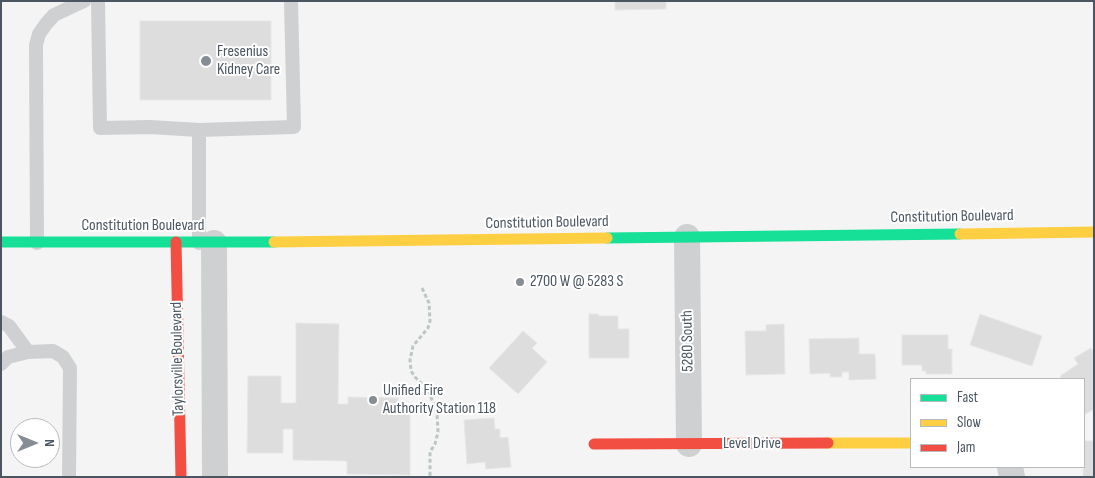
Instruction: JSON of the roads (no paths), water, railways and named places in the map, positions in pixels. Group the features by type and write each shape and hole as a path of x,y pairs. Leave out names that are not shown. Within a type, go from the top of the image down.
{"main road":[{"name":"Constitution Boulevard","path":"1,242 206,243 1094,232"},
{"name":"Taylorsville Boulevard","path":"176,242 181,477"},
{"name":"Level Drive","path":"594,444 910,443"}],"street":[{"name":"5280 South","path":"687,237 690,444"},
{"path":"206,243 214,477"}],"lane":[{"path":"37,243 36,45 39,34 54,15 84,1"},
{"path":"98,1 100,128 150,127 199,130 294,127 291,1"},
{"path":"199,130 206,243"},
{"path":"1,322 9,326 28,352"},
{"path":"1,364 8,357 28,352 53,351 63,357 70,368 69,477"}],"place":[{"name":"Fresenius Kidney Care","path":"206,61"},
{"name":"2700 W @ 5283 S","path":"520,282"},
{"name":"Unified Fire Authority Station 118","path":"373,400"}]}
